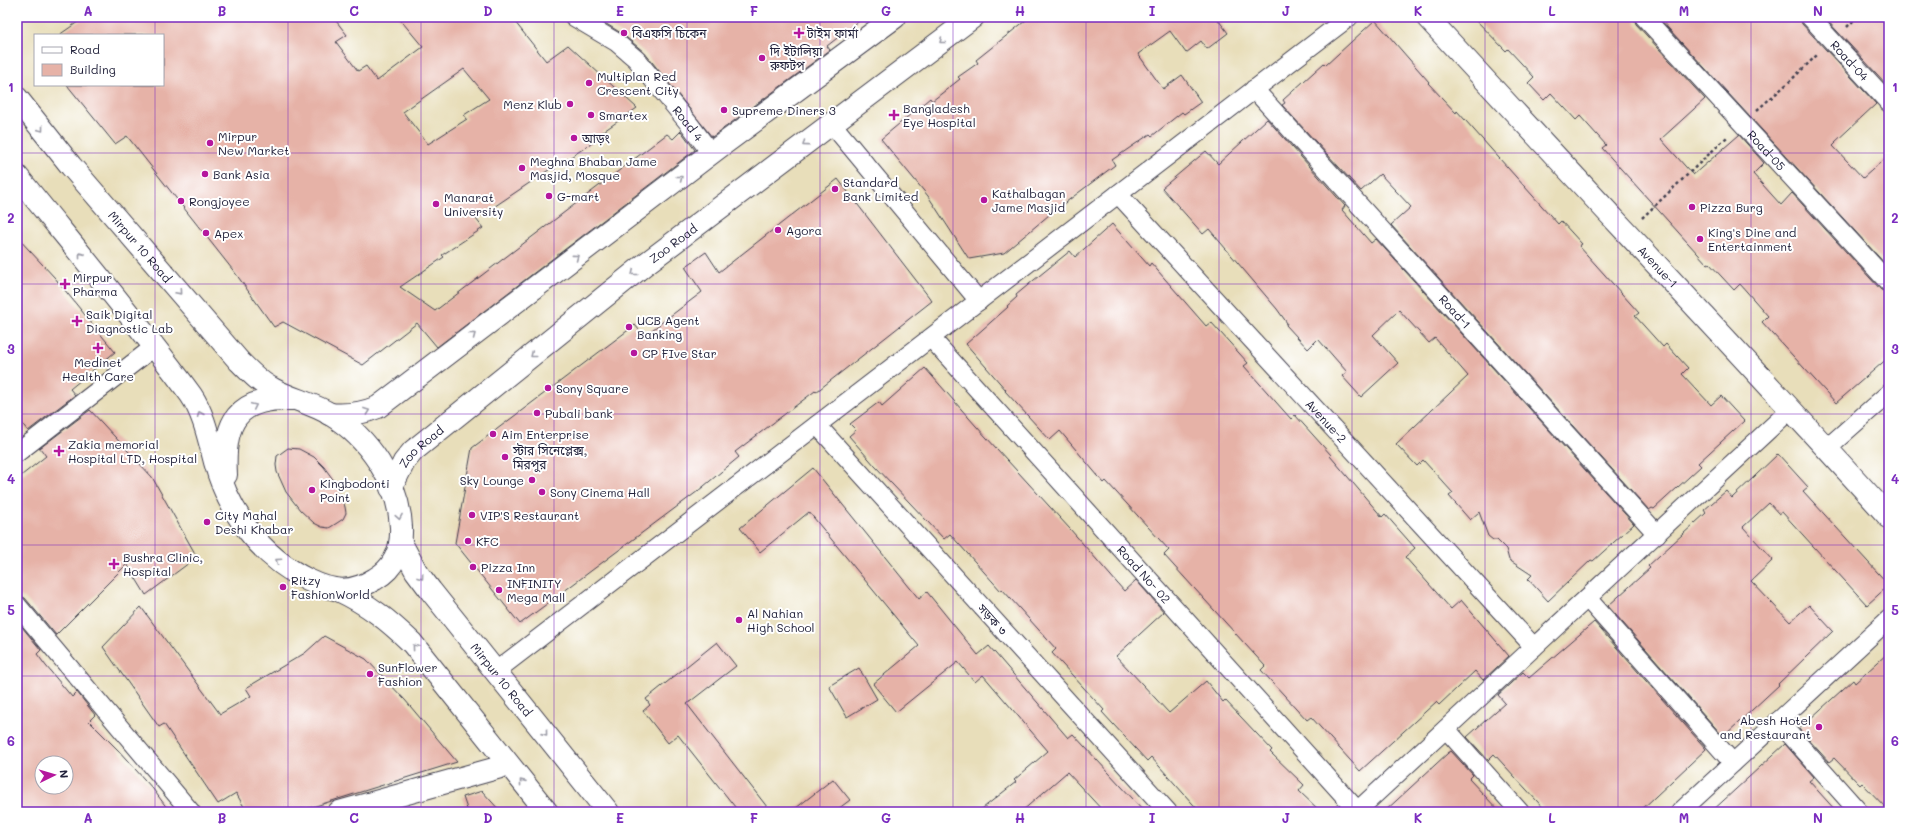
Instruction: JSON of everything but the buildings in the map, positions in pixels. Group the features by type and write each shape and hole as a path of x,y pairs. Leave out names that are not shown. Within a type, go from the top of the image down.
{"main road":[{"path":"329,414 352,415 365,412 378,406 895,17"},
{"name":"Zoo Road","path":"391,488 404,462 413,451 644,265 973,17"},
{"name":"Avenue-1","path":"1427,17 1637,245 1792,409 1889,517"},
{"name":"Mirpur 10 Road","path":"17,98 71,166 239,361 271,388 329,414"},
{"path":"17,176 193,398 202,418 219,478 230,502 253,538 272,557 297,574 361,601 395,627 412,643 547,812"},
{"path":"230,502 225,456 227,433 234,418 244,410 258,403 275,398 294,399"},
{"path":"329,414 357,435 369,448 382,468 391,488 401,523 401,543 392,565 379,578 362,587 338,590"},
{"name":"Mirpur 10 Road","path":"401,543 416,571 431,591 608,812"},
{"path":"339,812 508,765"}],"street":[{"name":"Road 4","path":"574,17 616,42 636,58 690,125 711,154"},
{"path":"496,671 1349,17"},
{"name":"Road-05","path":"1644,17 1889,283"},
{"name":"Road-04","path":"1810,17 1889,103"},
{"name":"Road-1","path":"1254,90 1657,534"},
{"path":"832,124 979,301"},
{"name":"Avenue-2","path":"1118,194 1534,647"},
{"name":"Road No- 02","path":"931,338 1357,811"},
{"path":"17,453 154,347"},
{"path":"1827,448 1889,392"},
{"path":"1357,811 1792,409"},
{"name":"সড়ক ৩","path":"817,425 1168,812"},
{"path":"1587,598 1733,763"},
{"path":"17,605 191,812"},
{"path":"1680,812 1889,619"},
{"path":"1778,721 1858,812"},
{"path":"1446,729 1520,812"}],"place":[{"name":"বিএফসি চিকেন","path":"624,33"},
{"name":"টাইম ফার্মা","path":"799,33"},
{"name":"দি ইটালিয়া রুফটপ","path":"762,58"},
{"name":"Multiplan Red Crescent City","path":"589,83"},
{"name":"Menz Klub","path":"570,104"},
{"name":"Supreme Diners 3","path":"724,110"},
{"name":"Smartex","path":"591,115"},
{"name":"Bangladesh Eye Hospital","path":"894,115"},
{"name":"আড়ং","path":"574,138"},
{"name":"Mirpur New Market","path":"210,143"},
{"name":"Meghna Bhaban Jame Masjid, Mosque","path":"522,168"},
{"name":"Bank Asia","path":"205,174"},
{"name":"Standard Bank Limited","path":"835,189"},
{"name":"G-mart","path":"549,196"},
{"name":"Kathalbagan Jame Masjid","path":"984,200"},
{"name":"Rongjoyee","path":"181,201"},
{"name":"Manarat University","path":"436,204"},
{"name":"Pizza Burg","path":"1692,207"},
{"name":"Agora","path":"778,230"},
{"name":"Apex","path":"206,233"},
{"name":"King's Dine and Entertainment","path":"1700,239"},
{"name":"Mirpur Pharma","path":"65,284"},
{"name":"Saik Digital Diagnostic Lab","path":"77,321"},
{"name":"UCB Agent Banking","path":"629,327"},
{"name":"Medinet Health Care","path":"98,348"},
{"name":"CP FIve Star","path":"634,353"},
{"name":"Sony Square","path":"548,388"},
{"name":"Pubali bank","path":"537,413"},
{"name":"Aim Enterprise","path":"493,434"},
{"name":"Zakia memorial Hospital LTD, Hospital","path":"59,451"},
{"name":"স্টার সিনেপ্লেক্স, মিরপুর","path":"505,457"},
{"name":"Sky Lounge","path":"532,480"},
{"name":"Kingbodonti Point","path":"312,490"},
{"name":"Sony Cinema Hall","path":"542,492"},
{"name":"VIP'S Restaurant","path":"472,515"},
{"name":"City Mahal Deshi Khabar","path":"207,522"},
{"name":"KFC","path":"468,541"},
{"name":"Bushra Clinic, Hospital","path":"114,564"},
{"name":"Pizza Inn","path":"473,567"},
{"name":"Ritzy FashionWorld","path":"283,587"},
{"name":"INFINITY Mega Mall","path":"499,590"},
{"name":"Al Nahian High School","path":"739,620"},
{"name":"SunFlower Fashion","path":"370,674"},
{"name":"Abesh Hotel and Restaurant","path":"1819,727"}]}
